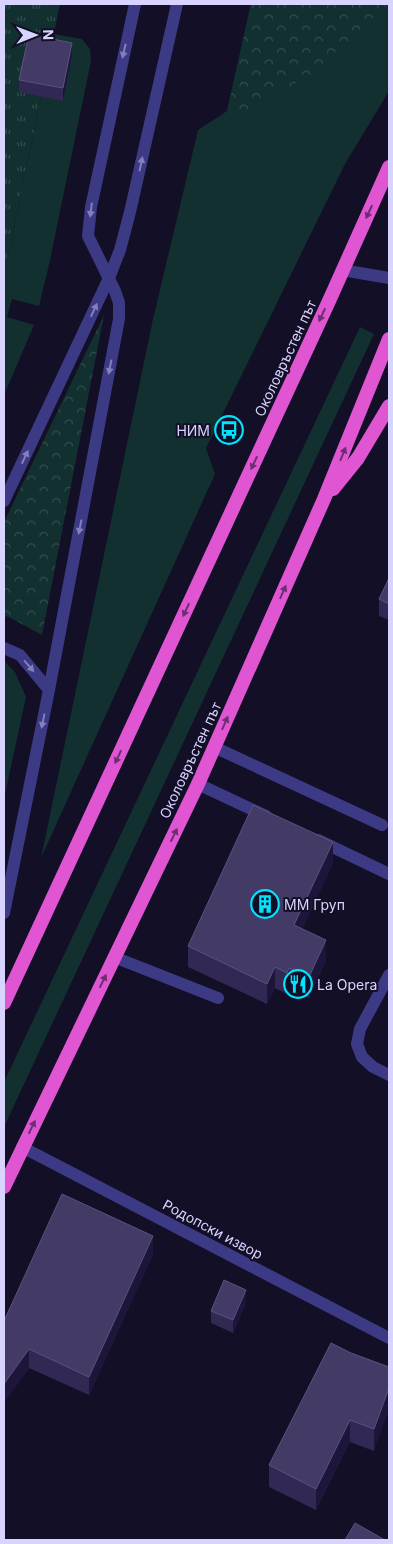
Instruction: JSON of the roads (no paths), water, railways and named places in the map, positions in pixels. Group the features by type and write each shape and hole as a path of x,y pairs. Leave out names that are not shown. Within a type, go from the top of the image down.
{"highway":[{"name":"Околовръстен път","path":"4,1003 389,168"},
{"name":"Околовръстен път","path":"4,1187 198,784 324,499 389,339"},
{"path":"324,499 358,458 389,406"}],"street":[{"path":"4,913 49,690 119,319 119,303 88,236 91,207 135,4"},
{"path":"4,501 109,278 120,250 177,4"},
{"path":"342,270 389,278"},
{"path":"4,648 20,655 49,690"},
{"path":"214,748 382,825"},
{"path":"198,784 278,821"},
{"path":"304,833 389,874"},
{"path":"114,958 218,998"},
{"path":"389,975 360,1029 357,1044 362,1057 373,1067 389,1075"},
{"name":"Родопски извор","path":"22,1147 389,1338"}],"place":[{"name":"НИМ","path":"229,430"},
{"name":"ММ Груп","path":"265,904"},
{"name":"La Opera","path":"298,984"}]}
